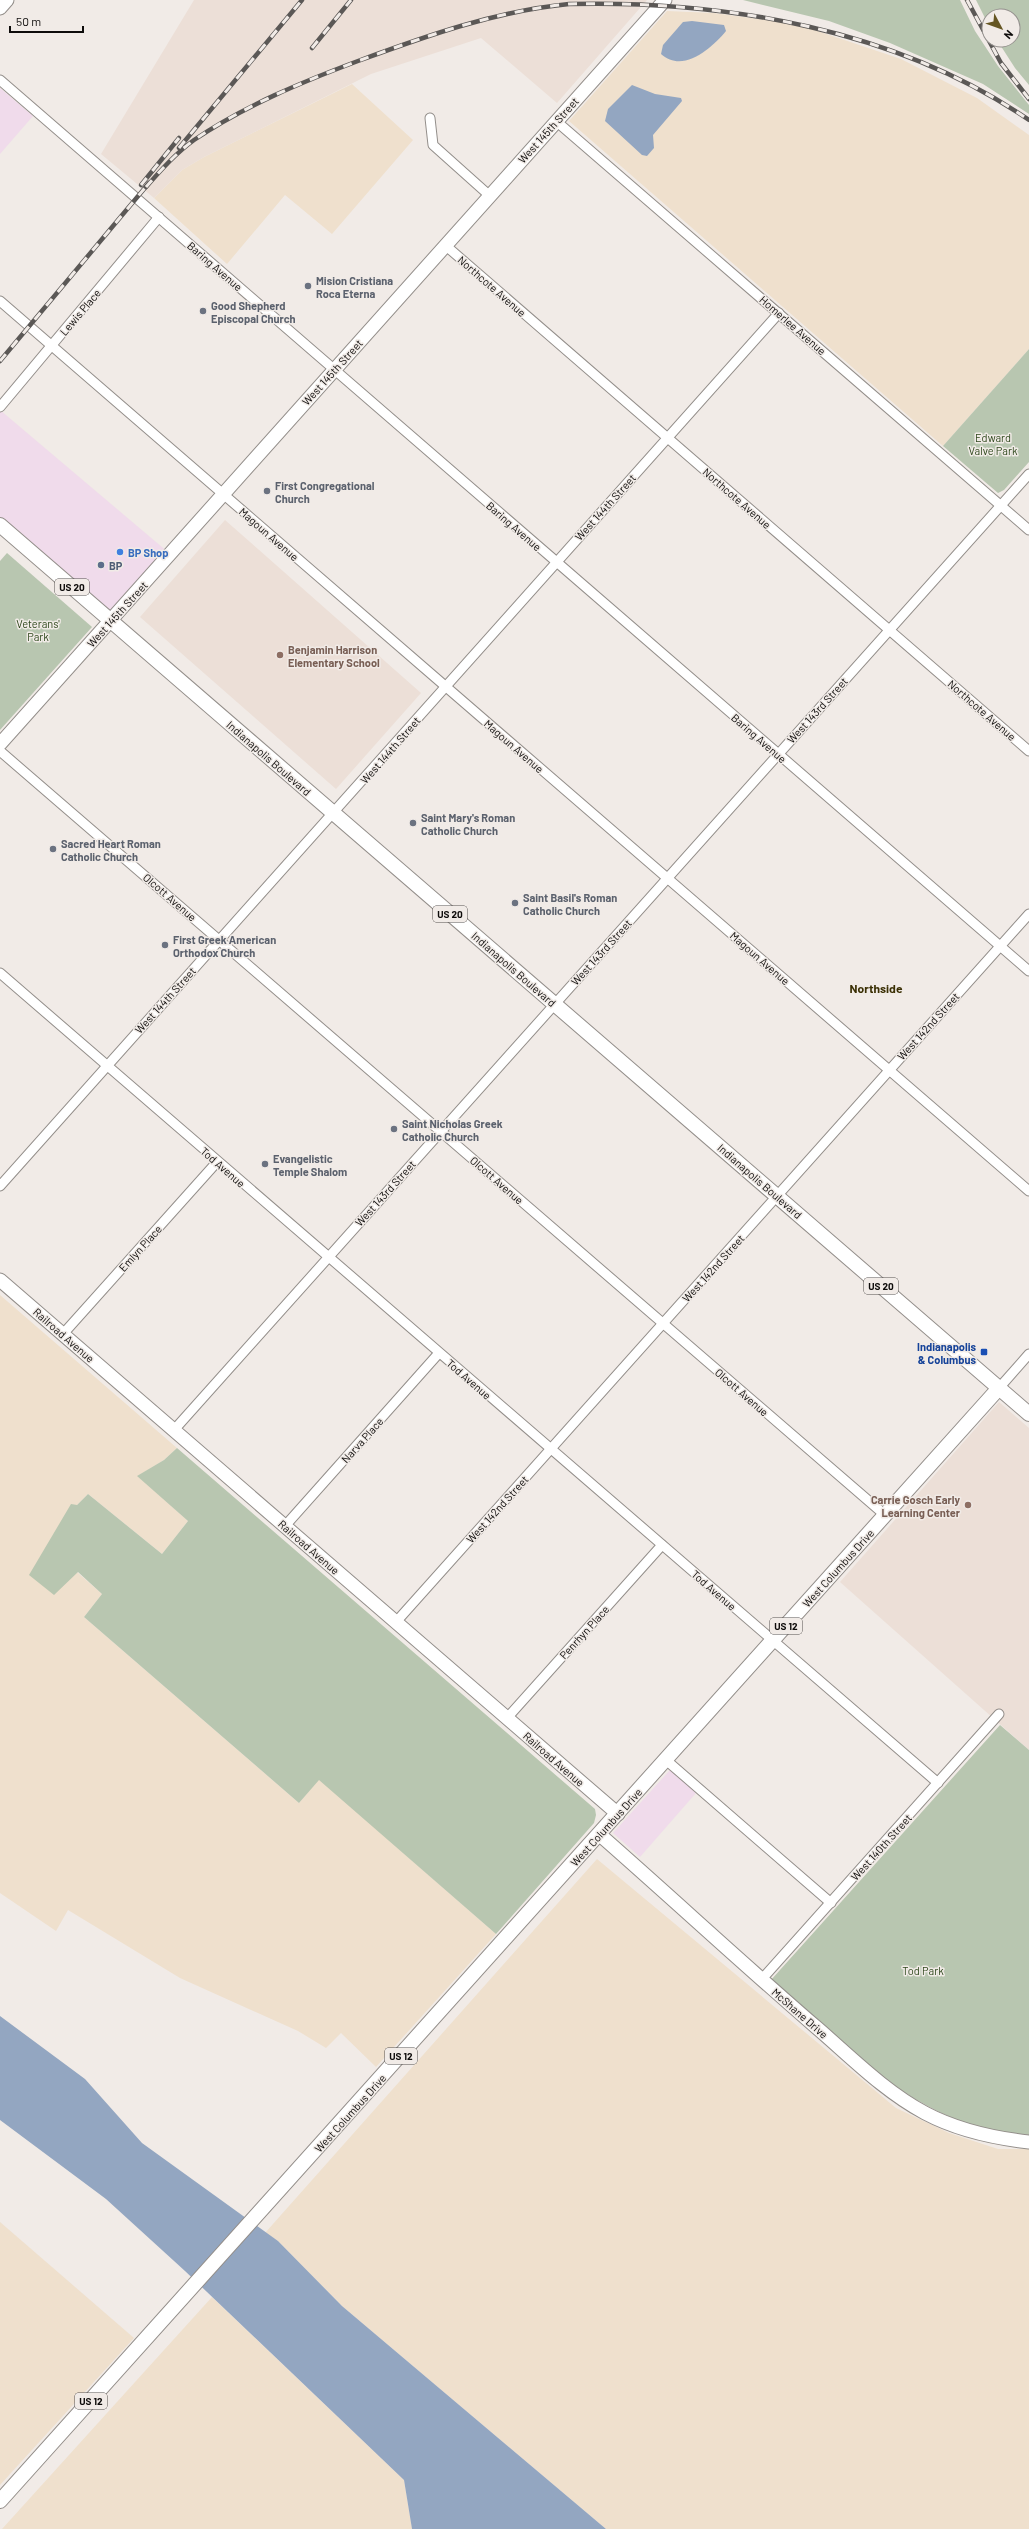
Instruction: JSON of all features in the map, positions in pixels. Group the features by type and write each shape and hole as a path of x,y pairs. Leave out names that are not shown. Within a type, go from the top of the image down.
{"main road":[{"name":"Indianapolis Boulevard","path":"0,525 1029,1414"},
{"name":"West Columbus Drive","path":"0,2501 262,2212 999,1388"}],"street":[{"path":"0,8 7,0"},
{"name":"West 145th Street","path":"0,744 665,0"},
{"name":"Baring Avenue","path":"0,80 1029,971"},
{"path":"430,118 433,145 490,196"},
{"name":"Homerlee Avenue","path":"556,121 1029,530"},
{"name":"Lewis Place","path":"0,407 159,218"},
{"name":"Northcote Avenue","path":"445,245 1029,751"},
{"name":"Magoun Avenue","path":"0,301 1029,1191"},
{"name":"West 144th Street","path":"0,1186 778,313"},
{"name":"West 143rd Street","path":"174,1430 1029,474"},
{"name":"Olcott Avenue","path":"0,751 885,1515"},
{"name":"West 142nd Street","path":"396,1622 1029,914"},
{"name":"Tod Avenue","path":"1,976 938,1783"},
{"name":"Emlyn Place","path":"63,1334 217,1162"},
{"name":"Railroad Avenue","path":"0,1280 618,1814"},
{"name":"Narva Place","path":"285,1526 439,1353"},
{"name":"West Columbus Drive","path":"999,1388 1029,1354"},
{"name":"Penrhyn Place","path":"507,1718 662,1545"},
{"name":"West 140th Street","path":"762,1979 999,1714"},
{"path":"666,1760 831,1903"},
{"name":"McShane Drive","path":"599,1834 880,2082 910,2104 940,2120 963,2128 992,2136 1029,2142"}],"shaded area":[{"path":"194,0 647,0 557,103 481,38 371,74 204,157 182,170 154,198 101,154"},
{"path":"667,11 714,13 797,24 901,59 977,98 1029,135 1029,349 943,446 569,121"},
{"path":"352,84 413,140 332,234 285,195 227,264 154,198 182,170 204,157"},
{"path":"0,88 33,116 0,154"},
{"path":"0,410 169,553 110,618 0,522"},
{"name":"Benjamin Harrison Elementary School","path":"225,520 421,693 336,789 140,617"},
{"path":"0,1295 177,1448 164,1460 138,1476 188,1521 162,1554 88,1494 77,1505 77,1572 102,1594 84,1617 299,1803 319,1779 496,1934 376,2067 341,2033 326,2048 298,2031 180,1978 68,1910 56,1931 0,1893"},
{"name":"Carrie Gosch Early Learning Center","path":"999,1402 1029,1428 1029,1750 840,1582"},
{"path":"670,1770 696,1793 640,1857 613,1833"},
{"path":"597,1859 896,2108 949,2133 998,2149 1029,2149 1029,2529 606,2529 342,2306 278,2241 265,2233"},
{"path":"0,2222 134,2338 0,2485"},
{"path":"212,2297 404,2480 412,2529 2,2529"}],"green space":[{"path":"743,0 960,0 981,40 981,48 986,48 998,66 1029,105 1029,114 983,84 890,43 829,21"},
{"path":"976,0 1029,0 1029,85 1015,68 1002,48 1021,48 1021,8 981,8 981,10"},
{"name":"Edward Valve Park","path":"1029,349 1029,462 1004,490 998,493 943,446"},
{"name":"Veterans' Park","path":"7,553 92,627 0,730 0,561"},
{"path":"177,1448 595,1809 596,1815 594,1823 496,1934 319,1780 299,1803 84,1617 102,1594 78,1572 54,1595 29,1575 71,1504 77,1505 88,1494 162,1554 188,1521 137,1476 164,1460"},
{"name":"Tod Park","path":"1000,1725 1029,1750 1029,2135 990,2130 954,2119 920,2102 888,2081 857,2057 771,1980"}],"water":[{"path":"692,21 724,25 726,31 713,45 688,60 678,61 661,54 663,45 683,22"},
{"path":"632,85 655,94 681,98 682,101 653,135 654,148 647,156 642,155 605,121 608,109"},
{"path":"0,2016 85,2079 142,2143 278,2241 342,2306 606,2529 412,2529 404,2480 185,2271 106,2199 0,2120"}],"railway":[{"path":"179,148 302,0"},
{"path":"312,48 351,0"},
{"path":"967,0 1001,63 1029,99"},
{"path":"146,187 175,156 194,140 233,116 295,86 337,69 435,34 515,12 569,4 629,4 689,8 749,15 809,27 868,43 924,63 978,89 1029,120"},
{"path":"141,185 179,138"},
{"path":"0,361 149,183"}],"place":[{"name":"Mision Cristiana Roca Eterna","path":"308,286"},
{"name":"Good Shepherd Episcopal Church","path":"203,311"},
{"name":"First Congregational Church","path":"267,491"},
{"name":"BP Shop","path":"120,552"},
{"name":"BP","path":"101,565"},
{"name":"Benjamin Harrison Elementary School","path":"280,655"},
{"name":"Saint Mary's Roman Catholic Church","path":"413,823"},
{"name":"Sacred Heart Roman Catholic Church","path":"53,849"},
{"name":"Saint Basil's Roman Catholic Church","path":"515,903"},
{"name":"First Greek American Orthodox Church","path":"165,945"},
{"name":"Saint Nicholas Greek Catholic Church","path":"394,1129"},
{"name":"Evangelistic Temple Shalom","path":"265,1164"},
{"name":"Indianapolis & Columbus","path":"984,1352"},
{"name":"Carrie Gosch Early Learning Center","path":"968,1505"}],"district":[{"name":"Northside","path":"876,988"}]}
